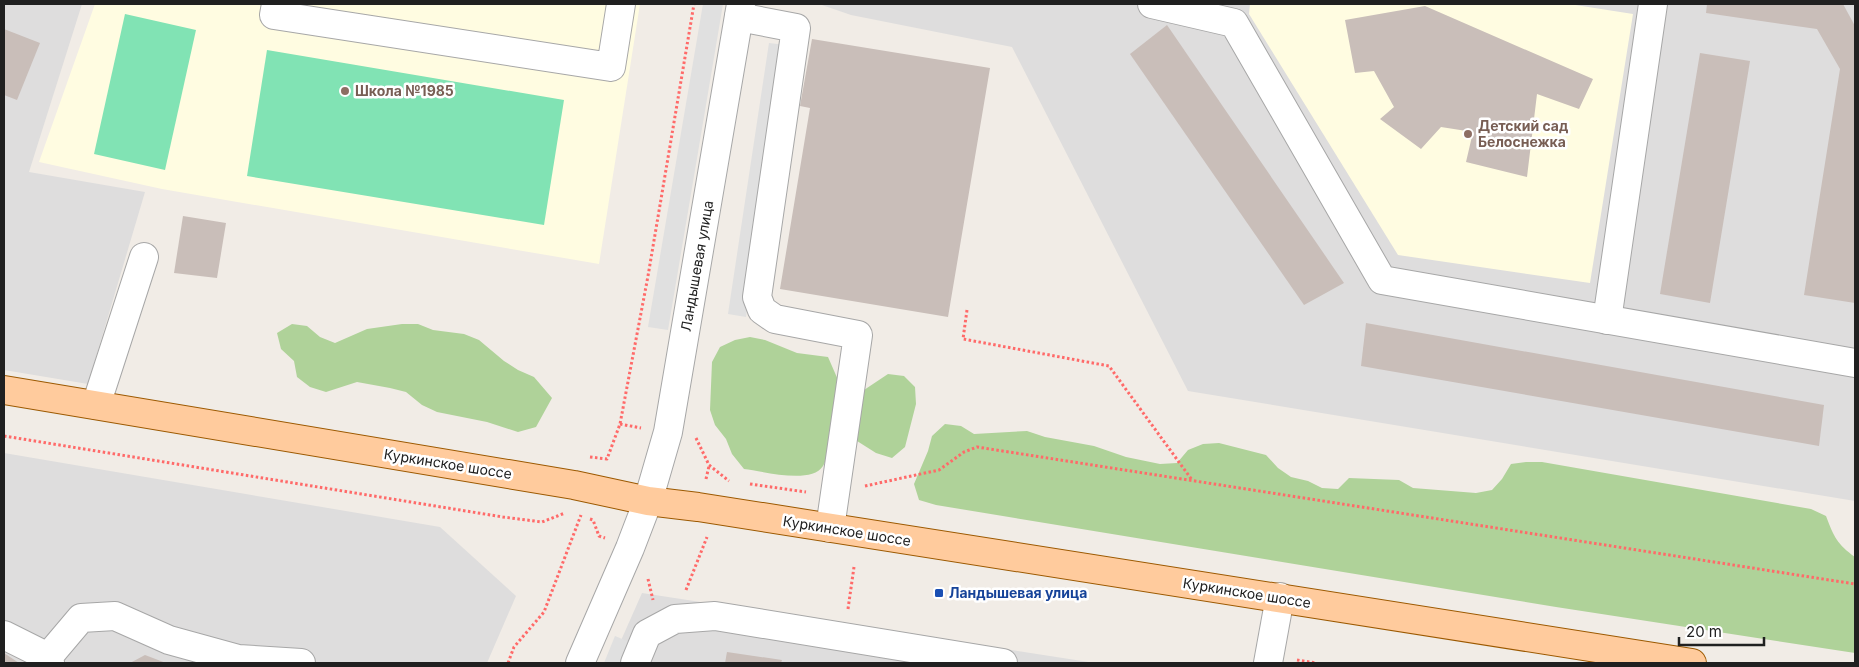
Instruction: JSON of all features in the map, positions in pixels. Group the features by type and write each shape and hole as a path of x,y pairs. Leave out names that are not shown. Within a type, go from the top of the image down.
{"main road":[{"name":"Куркинское шоссе","path":"4,390 574,485 648,501 698,507 1280,597 1692,663"}],"street":[{"path":"276,4 274,15 611,68 621,4"},
{"path":"1152,4 1236,14 1382,280 1855,363"},
{"path":"1607,320 1653,4"},
{"path":"740,10 796,28 757,297 762,310 775,319 858,335 830,528"},
{"name":"Ландышевая улица","path":"580,663 630,548 648,501 668,432 740,10"},
{"path":"96,405 144,257"},
{"path":"1268,663 1280,597"},
{"path":"4,635 49,660 81,618 115,616 169,640 238,660 301,663"},
{"path":"635,663 647,634 674,619 714,616 1003,663"}],"path":[{"path":"648,276 694,4"},
{"path":"968,310 963,340 1109,366 1193,480"},
{"path":"620,424 695,437 709,465 727,480 736,482"},
{"path":"4,436 542,522 571,511"},
{"path":"746,483 834,497 847,490 939,470 964,452 977,447 1855,584"},
{"path":"508,663 514,647 544,612 581,515"},
{"path":"674,619 710,530"},
{"path":"848,605 854,567"}],"shaded area":[{"path":"4,4 82,4 29,172 145,192 88,384 4,370"},
{"name":"Школа №1985","path":"95,4 640,4 599,264 162,189 39,162"},
{"path":"703,4 723,4 668,330 648,327"},
{"path":"819,4 1855,4 1855,501 1188,391 1012,47 851,15"},
{"name":"Детский сад Белоснежка","path":"1250,4 1569,4 1633,14 1590,283 1398,255 1249,14"},
{"path":"769,43 786,45 746,317 728,314"},
{"path":"4,453 440,527 516,596 487,663 4,663"},
{"path":"642,593 1095,663 611,663"},
{"path":"615,636 639,646 631,663 604,663"}],"green space":[{"path":"125,14 196,30 165,170 94,154"},
{"path":"267,50 564,100 544,225 247,176"},
{"path":"292,324 307,326 320,337 335,343 367,329 402,324 418,324 433,330 464,334 479,340 504,361 534,377 552,398 536,427 518,432 487,422 437,412 422,405 406,392 390,388 357,382 326,392 310,387 297,377 294,361 281,349 277,333"},
{"path":"750,337 765,340 797,353 828,357 842,389 858,394 888,374 904,376 915,387 916,404 905,447 892,458 876,453 846,434 829,435 826,458 823,466 817,472 798,476 744,469 732,454 726,439 715,425 710,410 712,362 720,347 735,340"},
{"path":"945,424 961,426 974,434 1027,431 1045,437 1094,446 1126,457 1160,464 1177,463 1188,450 1203,444 1219,443 1266,455 1278,468 1291,477 1308,481 1322,488 1338,489 1349,478 1399,480 1413,488 1476,493 1492,490 1502,479 1511,464 1542,462 1811,509 1826,516 1837,540 1855,557 1855,653 1556,607 936,505 919,500 914,484 928,451 932,436"}],"building":[{"path":"1707,4 1843,4 1855,26 1855,303 1804,295 1840,69 1817,29 1706,13"},
{"path":"1425,6 1593,79 1579,109 1537,94 1527,177 1466,162 1473,132 1441,127 1421,149 1380,119 1394,107 1374,71 1355,73 1345,20"},
{"path":"1167,25 1344,283 1304,305 1130,54"},
{"path":"4,29 40,43 17,100 4,95"},
{"path":"812,39 990,68 948,317 780,289 810,108 800,106"},
{"path":"1700,53 1750,61 1710,303 1660,294"},
{"path":"183,216 226,223 217,278 174,273"},
{"path":"1366,323 1824,405 1819,446 1361,366"},
{"path":"727,652 782,660 781,663 725,663"},
{"path":"4,653 19,663 4,663"},
{"path":"145,655 166,663 130,663"}],"place":[{"name":"Школа №1985","path":"345,91"},
{"name":"Детский сад Белоснежка","path":"1468,134"},
{"name":"Ландышевая улица","path":"939,593"}]}
